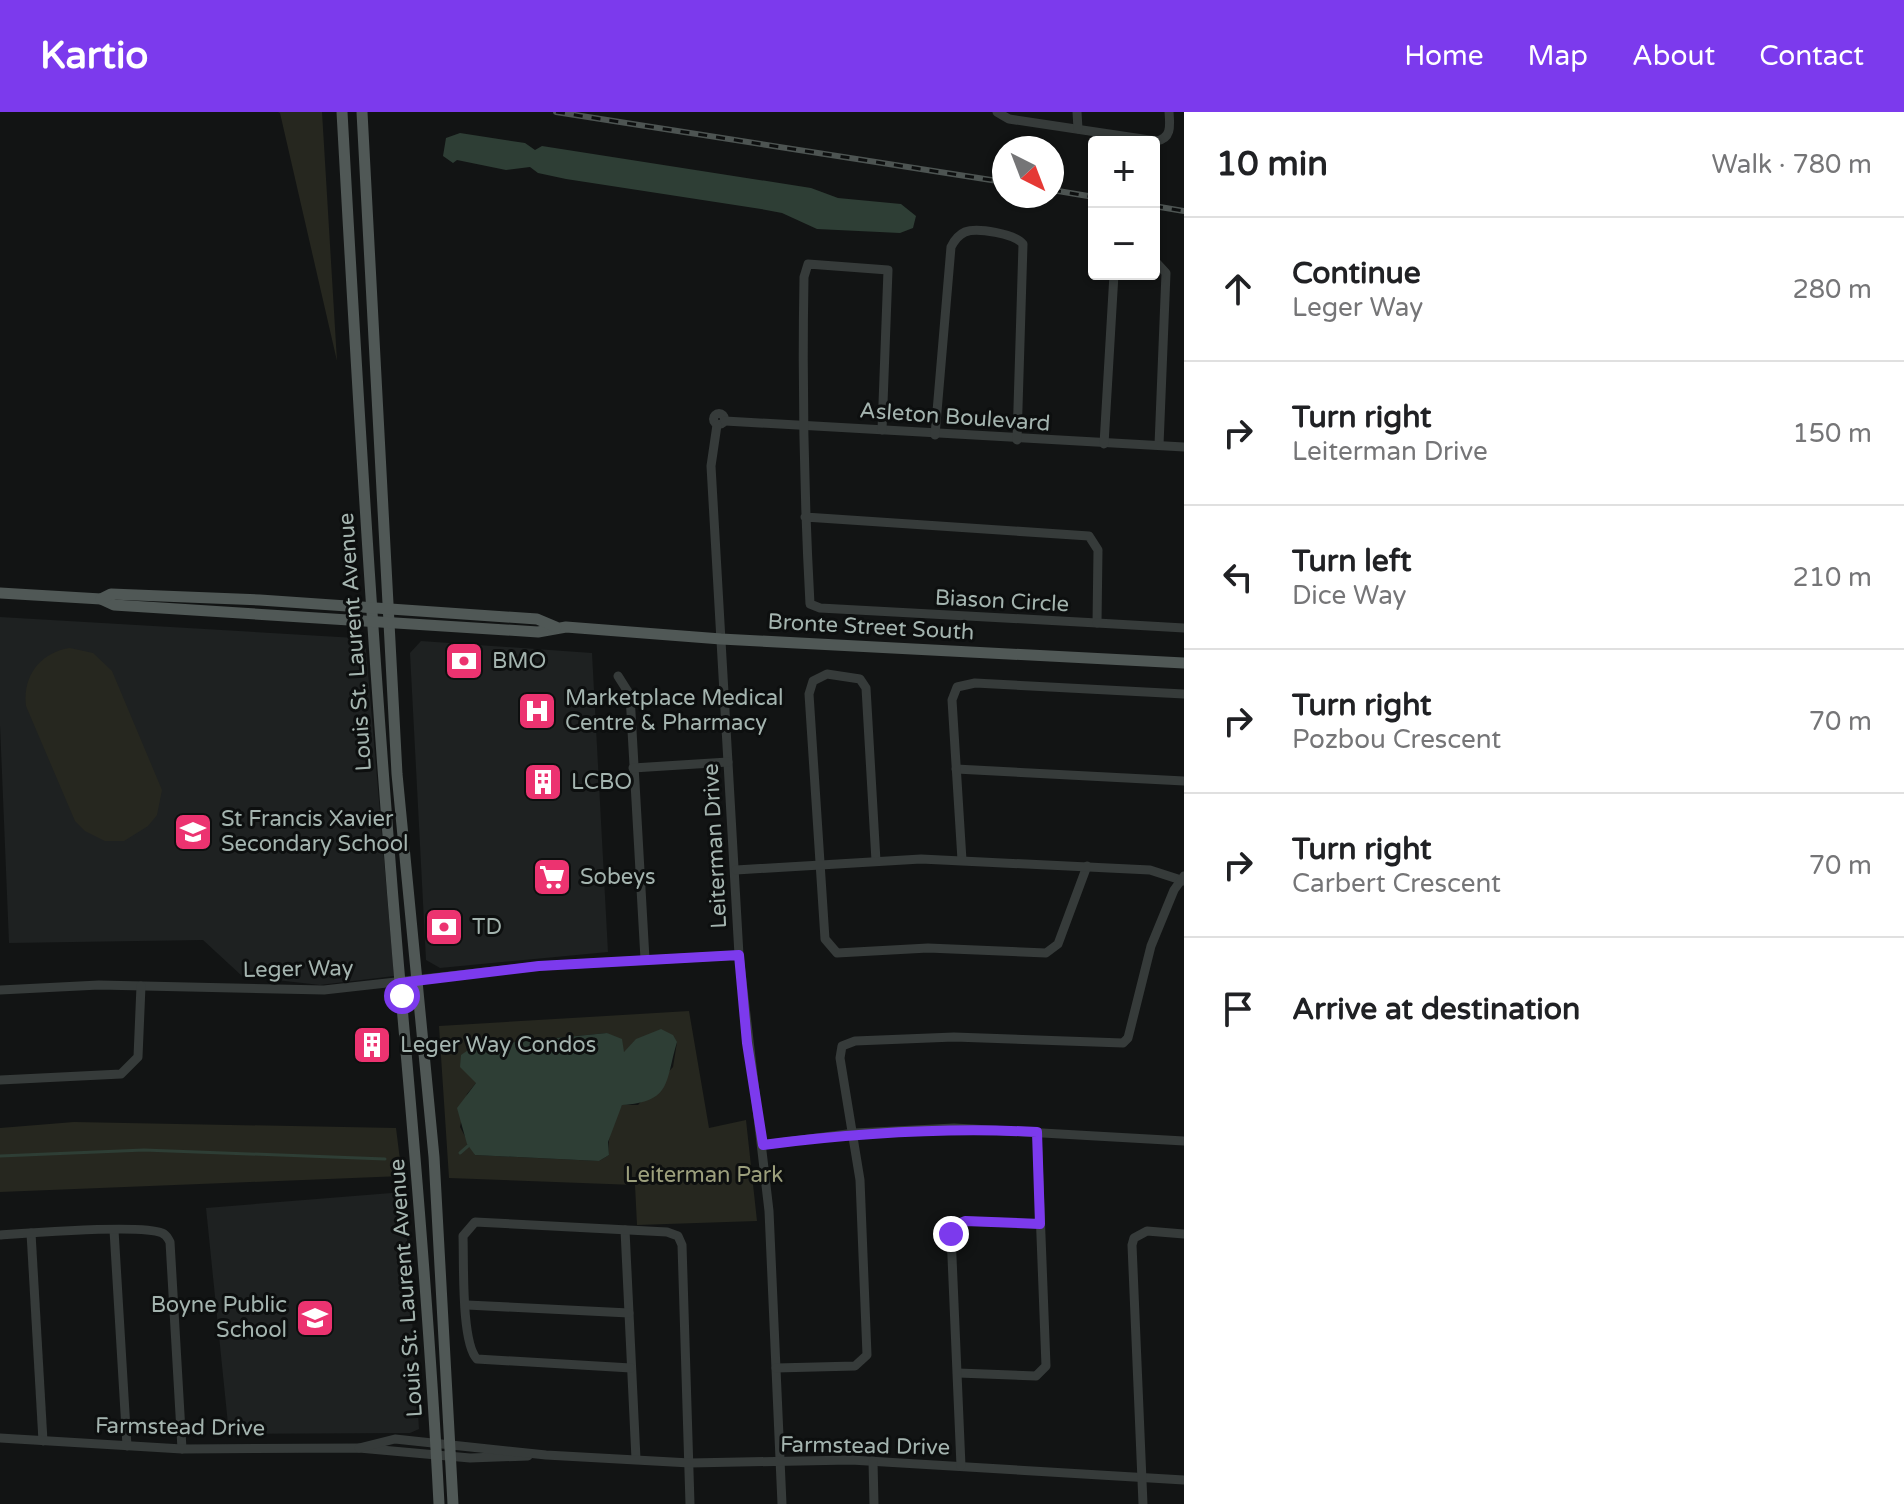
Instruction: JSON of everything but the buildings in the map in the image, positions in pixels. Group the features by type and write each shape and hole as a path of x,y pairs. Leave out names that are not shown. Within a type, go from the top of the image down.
{"main road":[{"name":"Louis St. Laurent Avenue","path":"342,112 373,622 417,1148 439,1504"},
{"name":"Louis St. Laurent Avenue","path":"362,112 397,774 434,1157 453,1504"},
{"name":"Bronte Street South","path":"0,593 101,599 114,605 373,622 538,632 556,627"},
{"name":"Bronte Street South","path":"101,599 111,594 390,608 537,619 556,627 721,639 1184,663"}],"street":[{"path":"997,112 1009,119 1161,141 1170,131 1169,112"},
{"path":"1077,112 1078,129"},
{"path":"935,435 951,247 957,237 970,231 1018,238 1024,248 1017,440"},
{"name":"Biason Circle","path":"805,517 1089,536 1098,550 1097,623 815,608 810,604 805,517 801,426 804,277 808,264 888,270 882,430"},
{"path":"1159,445 1166,273 1160,266"},
{"path":"1104,444 1114,280"},
{"name":"Asleton Boulevard","path":"721,423 1184,447"},
{"name":"Leiterman Drive","path":"721,423 711,466 739,955 747,1043 763,1145 782,1504"},
{"path":"1097,623 1184,628"},
{"path":"876,861 866,688 860,679 827,674 813,681 809,688 825,939 837,953 928,948 1046,953 1058,944 1087,866"},
{"path":"618,676 630,695 645,959"},
{"path":"962,860 952,700 953,692 964,683 1184,694"},
{"path":"633,768 728,762"},
{"path":"956,769 1184,781"},
{"path":"736,870 876,861 962,860 1150,870 1183,879 1174,890 1151,946 1128,1038 1123,1043 954,1037 848,1042 842,1046 840,1058 855,1133 867,1355 855,1366 776,1368"},
{"name":"Leger Way","path":"0,990 141,986 324,990 539,966 739,955"},
{"path":"0,1080 121,1074 138,1057 141,986"},
{"path":"763,1145 855,1133 954,1128 1184,1141"},
{"path":"958,1373 1036,1376 1046,1366 1037,1132"},
{"path":"961,1466 954,1229 965,1221 1040,1224"},
{"path":"631,1368 477,1359 470,1347 463,1236 475,1222 674,1234 682,1245 690,1504"},
{"path":"114,1230 127,1446"},
{"path":"0,1235 114,1230 160,1232 170,1242 182,1449"},
{"path":"625,1230 636,1459"},
{"path":"1143,1504 1132,1245 1134,1238 1147,1231 1184,1234"},
{"path":"31,1233 43,1441"},
{"path":"467,1305 629,1313"},
{"name":"Farmstead Drive","path":"0,1438 182,1449 436,1448 470,1458 546,1455 690,1463 873,1461 1184,1480"},
{"path":"873,1461 874,1504"}],"shaded area":[{"path":"460,133 525,143 535,150 542,146 811,188 838,198 901,204 916,216 913,228 900,233 817,229 782,213 566,179 538,173 530,167 506,170 457,160 453,163 443,156 446,138"},
{"name":"St Francis Xavier Secondary School","path":"0,617 356,638 366,649 394,976 320,985 242,976 203,940 9,943 0,725"},
{"path":"421,641 592,653 608,952 440,968 426,960 410,653"},
{"path":"661,1029 673,1035 677,1042 668,1079 650,1100 622,1105 608,1142 609,1155 599,1161 475,1155 467,1144 457,1108 476,1083 460,1067 461,1055 474,1046 607,1033 622,1039 624,1052 636,1039"},
{"name":"Boyne Public School","path":"404,1192 419,1429 410,1433 229,1434 206,1208"}],"green space":[{"path":"322,112 337,361 280,113"},
{"path":"70,648 93,653 112,671 162,790 157,815 148,826 124,841 105,841 85,831 75,821 26,706 27,685 36,667 50,655"},
{"name":"Leiterman Park","path":"689,1011 709,1128 746,1120 757,1221 637,1225 635,1185 449,1178 439,1026","holes":["607,1033 624,1052 677,1042 673,1067 638,1105 622,1105 611,1129 609,1155 599,1161 475,1155 460,1127 467,1094 476,1083 474,1046"]},
{"path":"74,1122 396,1128 402,1176 0,1192 0,1128"}],"waterway":[{"path":"460,1153 468,1146"},
{"path":"0,1156 144,1150 385,1159"}],"railway":[{"path":"556,112 992,180"},
{"path":"1064,192 1088,196"},
{"path":"1160,207 1184,211"}],"place":[{"name":"BMO","path":"464,661"},
{"name":"Marketplace Medical Centre & Pharmacy","path":"537,711"},
{"name":"LCBO","path":"543,782"},
{"name":"St Francis Xavier Secondary School","path":"193,832"},
{"name":"Sobeys","path":"552,877"},
{"name":"TD","path":"444,927"},
{"name":"Leger Way Condos","path":"372,1045"},
{"name":"Boyne Public School","path":"315,1318"}],"route":[{"path":"402,996 401,983 415,981 539,966 739,955 747,1043 763,1145 855,1133 931,1129 1037,1132 1040,1224 965,1221 958,1224 951,1234"}]}
